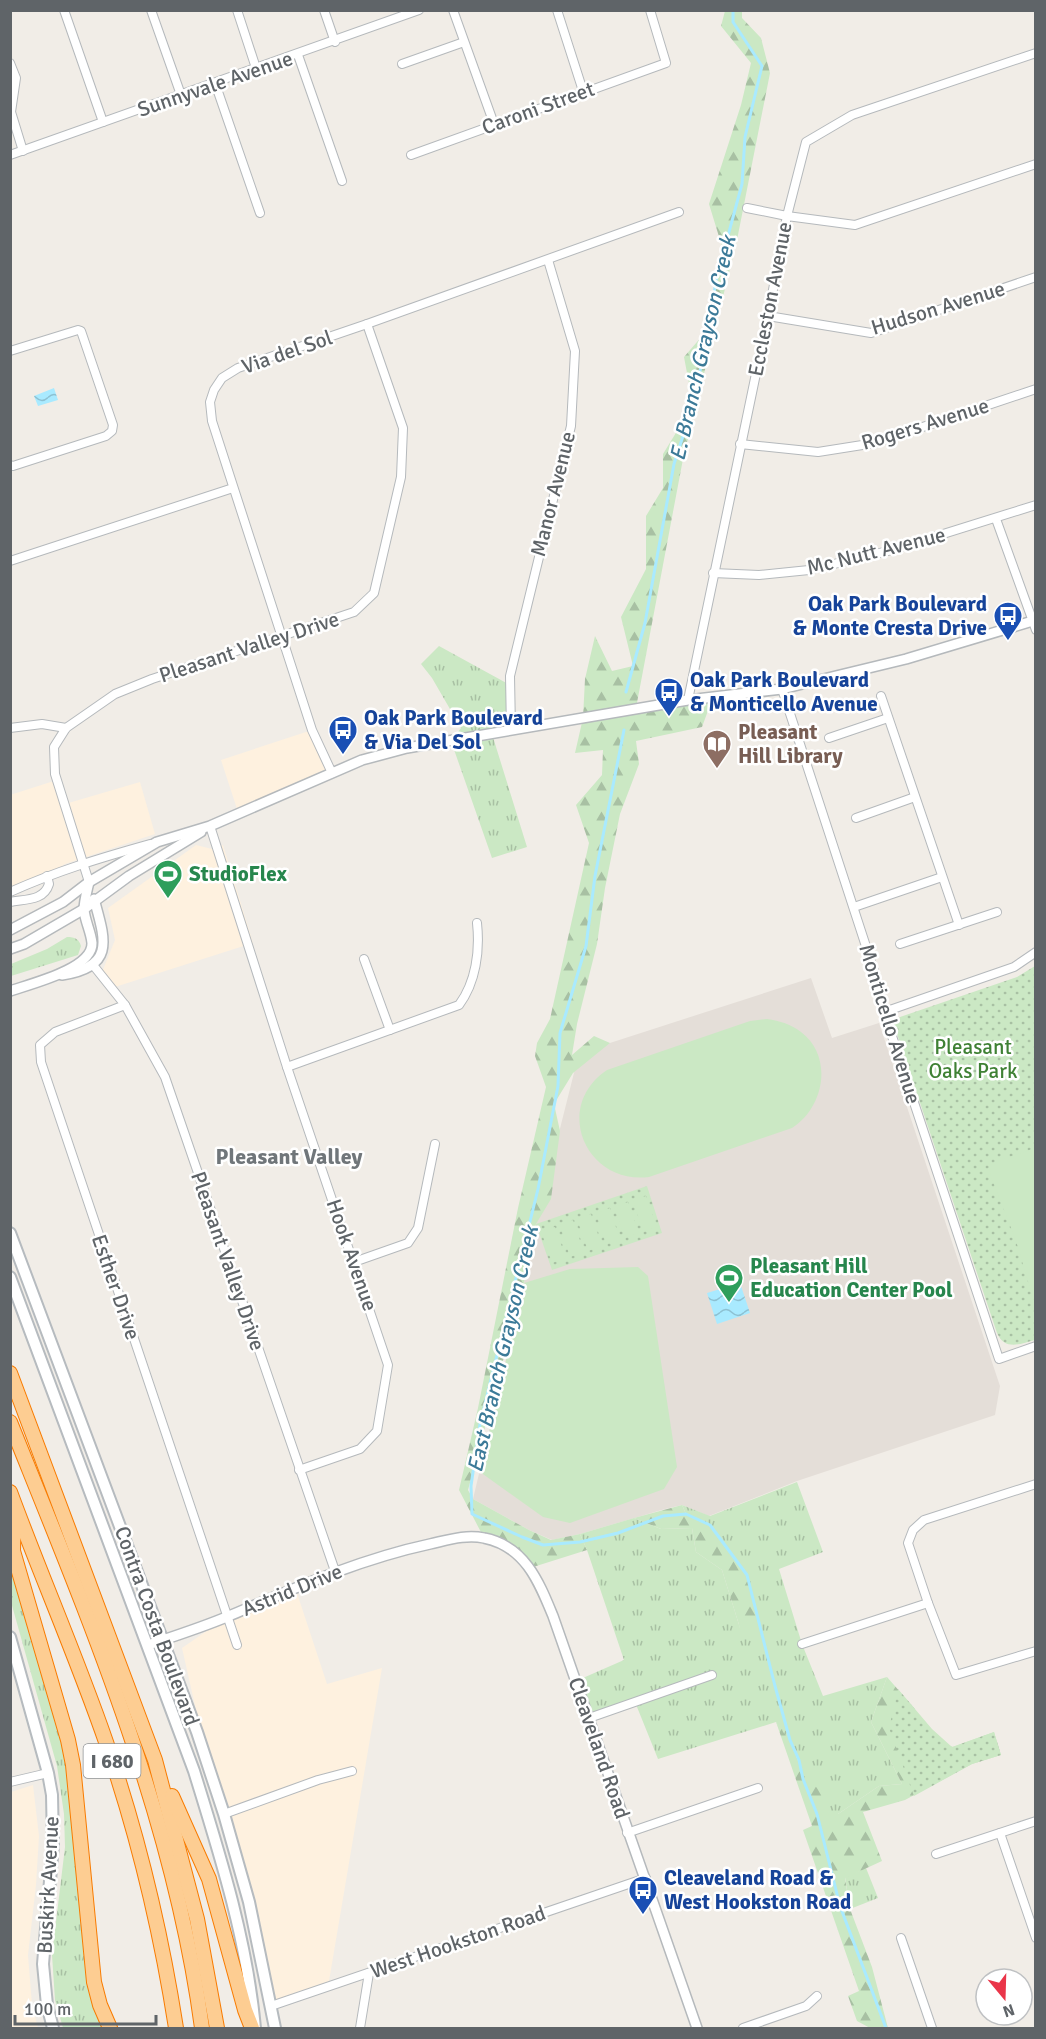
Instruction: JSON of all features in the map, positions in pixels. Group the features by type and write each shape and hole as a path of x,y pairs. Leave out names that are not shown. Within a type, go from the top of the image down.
{"highway":[{"name":"I 680","path":"10,1373 155,1760 197,1919 217,2028"},
{"name":"I 680","path":"10,1422 95,1636 144,1775 178,1901 202,2028"},
{"name":"I 680","path":"13,1498 79,1666 130,1818 169,1982 176,2028"},
{"path":"13,1498 13,1551 68,1740 73,1765 93,1972 100,2005 110,2028"},
{"path":"155,1760 209,1879 245,2010 254,2028"}],"main road":[{"name":"Contra Costa Boulevard","path":"10,1233 164,1640 224,1814 249,1902 276,2028"},
{"name":"Contra Costa Boulevard","path":"10,1278 175,1715 214,1834 238,1925 249,1978 254,2028"},
{"name":"Buskirk Avenue","path":"10,1637 48,1773 52,1803 53,1845 43,1964 47,2005 53,2028"}],"street":[{"path":"64,10 104,122"},
{"path":"151,10 181,95"},
{"path":"237,10 256,68"},
{"path":"324,10 335,42"},
{"name":"Sunnyvale Avenue","path":"10,155 335,42 419,10"},
{"path":"453,10 494,124"},
{"path":"557,10 583,91"},
{"name":"Caroni Street","path":"411,155 583,91 666,63 650,10"},
{"path":"402,64 464,42"},
{"name":"Eccleston Avenue","path":"688,700 787,216 806,142 852,115 1035,52"},
{"path":"298,55 342,182"},
{"path":"10,63 16,78 11,112 23,151"},
{"path":"215,83 260,213"},
{"path":"747,208 855,225 1035,164"},
{"name":"Via del Sol","path":"332,772 312,730 212,421 210,402 217,383 238,368 368,324 679,212"},
{"name":"Manor Avenue","path":"511,730 510,676 571,426 575,351 548,260"},
{"name":"Hudson Avenue","path":"768,316 871,333 1035,277"},
{"name":"Pleasant Valley Drive","path":"66,728 115,694 152,679 354,612 374,593 401,477 403,428 368,324"},
{"path":"10,351 81,331 113,425 112,431 106,436 13,466 10,465"},
{"name":"Rogers Avenue","path":"740,444 818,452 875,443 1035,389"},
{"path":"10,561 233,488"},
{"name":"Mc Nutt Avenue","path":"713,573 759,575 809,570 892,550 1035,505"},
{"path":"10,892 83,862 210,826 332,772 380,755 688,700 783,689 1034,624 996,519"},
{"name":"Monticello Avenue","path":"783,689 876,977 884,1012 999,1359 1035,1346"},
{"path":"881,696 959,925"},
{"path":"829,738 888,718"},
{"path":"10,728 42,724 66,728 54,747 55,774 103,935 104,942 98,959 93,965 75,973 53,976"},
{"path":"856,818 915,797"},
{"path":"10,949 24,944 84,909 129,876 210,826"},
{"name":"Hook Avenue","path":"210,826 287,1067 388,1365 377,1431 360,1449 299,1470"},
{"path":"10,930 63,902 89,882 157,842"},
{"path":"10,902 44,894 49,884 46,876"},
{"path":"854,907 942,877"},
{"path":"10,991 53,976 82,961 90,952 92,942 84,909 89,882"},
{"path":"900,944 997,912"},
{"path":"287,1067 459,1005 468,992 480,945 477,923"},
{"path":"884,1012 1014,967 1035,952"},
{"path":"364,959 390,1030"},
{"name":"Pleasant Valley Drive","path":"93,965 125,1005 165,1077 335,1571"},
{"name":"Esther Drive","path":"125,1005 55,1032 40,1045 41,1062 227,1617"},
{"path":"354,1262 408,1243 418,1228 435,1144"},
{"path":"1035,1484 924,1520 913,1530 909,1543 928,1603 956,1675 1035,1651"},
{"name":"Cleaveland Road","path":"437,1542 461,1537 484,1538 500,1544 519,1556 535,1574 553,1616 697,2028"},
{"name":"Astrid Drive","path":"148,1645 227,1617 335,1571 437,1542"},
{"path":"802,1644 928,1603"},
{"path":"227,1617 237,1645"},
{"path":"589,1719 712,1675"},
{"path":"224,1814 318,1780 352,1771"},
{"path":"10,1782 48,1773"},
{"path":"627,1833 758,1788"},
{"path":"936,1854 1035,1821"},
{"path":"1000,1833 1035,1938"},
{"name":"West Hookston Road","path":"271,2007 646,1878"},
{"path":"901,1938 932,2028"},
{"path":"360,2028 369,1973"},
{"path":"743,2028 806,2006 817,1996"}],"shaded area":[{"path":"312,730 332,773 239,815 221,760"},
{"path":"57,780 65,804 140,782 155,834 65,864 46,876 11,892 10,795"},
{"path":"196,845 212,849 223,845 253,943 115,987 102,972 115,940 108,908"},
{"path":"811,978 832,1038 879,1023 1000,1386 995,1415 797,1481 709,1516 682,1505 552,1540 473,1499 536,1224 579,1053"},
{"path":"295,1587 327,1684 382,1668 328,1987 271,2006 210,1772 182,1648 227,1617"},
{"path":"33,1785 39,1836 28,1955 32,2005 38,2028 11,2028 11,1792"}],"green space":[{"path":"725,11 742,11 742,18 761,38 770,73 737,240 683,459 636,708 713,697 702,727 636,741 639,764 620,814 605,888 597,944 577,1024 572,1055 594,1036 610,1043 573,1073 554,1104 560,1131 551,1199 536,1224 524,1283 468,1490 473,1499 551,1540 580,1534 587,1550 530,1568 519,1556 484,1538 459,1490 478,1408 518,1208 546,1087 535,1056 537,1043 550,1019 589,843 576,805 602,775 603,750 575,753 583,718 585,679 595,636 612,671 633,666 621,617 646,569 646,516 663,488 663,454 693,405 684,357 709,328 716,280 724,253 709,204 741,105 751,63 721,26"},
{"path":"439,646 510,685 511,730 492,734 527,847 492,858 451,741 461,728 432,678 421,664"},
{"path":"67,937 79,942 81,946 78,955 11,976 11,964 47,949"},
{"name":"Pleasant Oaks Park","path":"1035,966 1035,1340 1013,1345 1000,1339 997,1333 893,1022 900,1017 1017,977"},
{"path":"767,1019 785,1023 801,1032 811,1042 818,1055 821,1068 821,1082 812,1108 792,1128 649,1177 627,1176 608,1169 594,1156 584,1140 580,1122 582,1103 590,1086 607,1070 750,1021"},
{"path":"1036,1148 1035,1305 1016,1241 989,1171 993,1163"},
{"path":"647,1186 662,1233 552,1270 536,1224"},
{"path":"646,1196 657,1227 643,1232 633,1200"},
{"path":"628,1202 639,1233 625,1238 614,1207"},
{"path":"610,1208 620,1240 606,1244 596,1213"},
{"path":"591,1214 602,1246 588,1251 577,1219"},
{"path":"573,1220 584,1252 570,1257 560,1225"},
{"path":"555,1227 566,1258 552,1263 541,1231"},
{"path":"638,1267 648,1276 677,1467 664,1489 570,1523 543,1517 480,1472 524,1283 570,1269"},
{"path":"797,1482 823,1552 779,1569 802,1644 823,1696 887,1677 871,1722 902,1784 879,1786 838,1814 817,1814 803,1779 799,1760 776,1722 658,1759 635,1702 589,1718 576,1681 624,1660 580,1534 634,1518 661,1529 692,1528 696,1552 722,1570 740,1628 726,1548 710,1525 686,1514 682,1505 710,1516"},
{"path":"682,1505 686,1514 710,1525 747,1575 766,1648 740,1628 722,1570 696,1552 692,1528 661,1529 634,1518"},
{"path":"10,1545 68,1740 91,1953 110,2028 63,2028 55,2000 52,1955 65,1847 64,1814 57,1766 11,1602"},
{"path":"887,1677 915,1709 906,1727 953,1747 994,1732 1001,1755 972,1764 905,1800 863,1812 882,1861 845,1878 850,1909 872,1967 888,2028 870,2028 857,2021 848,1996 859,1991 803,1830 812,1826 776,1722 793,1749 803,1779 826,1793 817,1814 838,1814 879,1786 902,1784 871,1722"},
{"path":"898,1689 932,1729 952,1747 994,1732 1001,1755 972,1764 914,1796 889,1728"},
{"path":"866,1868 878,1898 850,1909 845,1877"}],"water":[{"path":"54,388 58,400 38,406 34,396"},
{"name":"Pleasant Hill Education Center Pool","path":"740,1283 750,1313 717,1324 707,1293"}],"waterway":[{"name":"E. Branch Grayson Creek","path":"626,692 645,623 674,464 693,405 709,328 716,280 742,184 745,137 762,66 733,22 733,10"},
{"name":"East Branch Grayson Creek","path":"624,730 595,876 586,946 560,1033 558,1086 538,1189 480,1424 471,1486 472,1514 543,1545 580,1542 618,1533 663,1516 686,1514 710,1525 747,1575 790,1740 817,1814 840,1906 886,2028"}],"place":[{"name":"Oak Park Boulevard & Monte Cresta Drive","path":"1008,642"},
{"name":"Oak Park Boulevard & Monticello Avenue","path":"669,718"},
{"name":"Oak Park Boulevard & Via Del Sol","path":"343,756"},
{"name":"Pleasant Hill Library","path":"717,770"},
{"name":"StudioFlex","path":"168,900"},
{"name":"Pleasant Hill Education Center Pool","path":"729,1304"},
{"name":"Cleaveland Road & West Hookston Road","path":"643,1916"}],"district":[{"name":"Pleasant Valley","path":"289,1156"}]}
